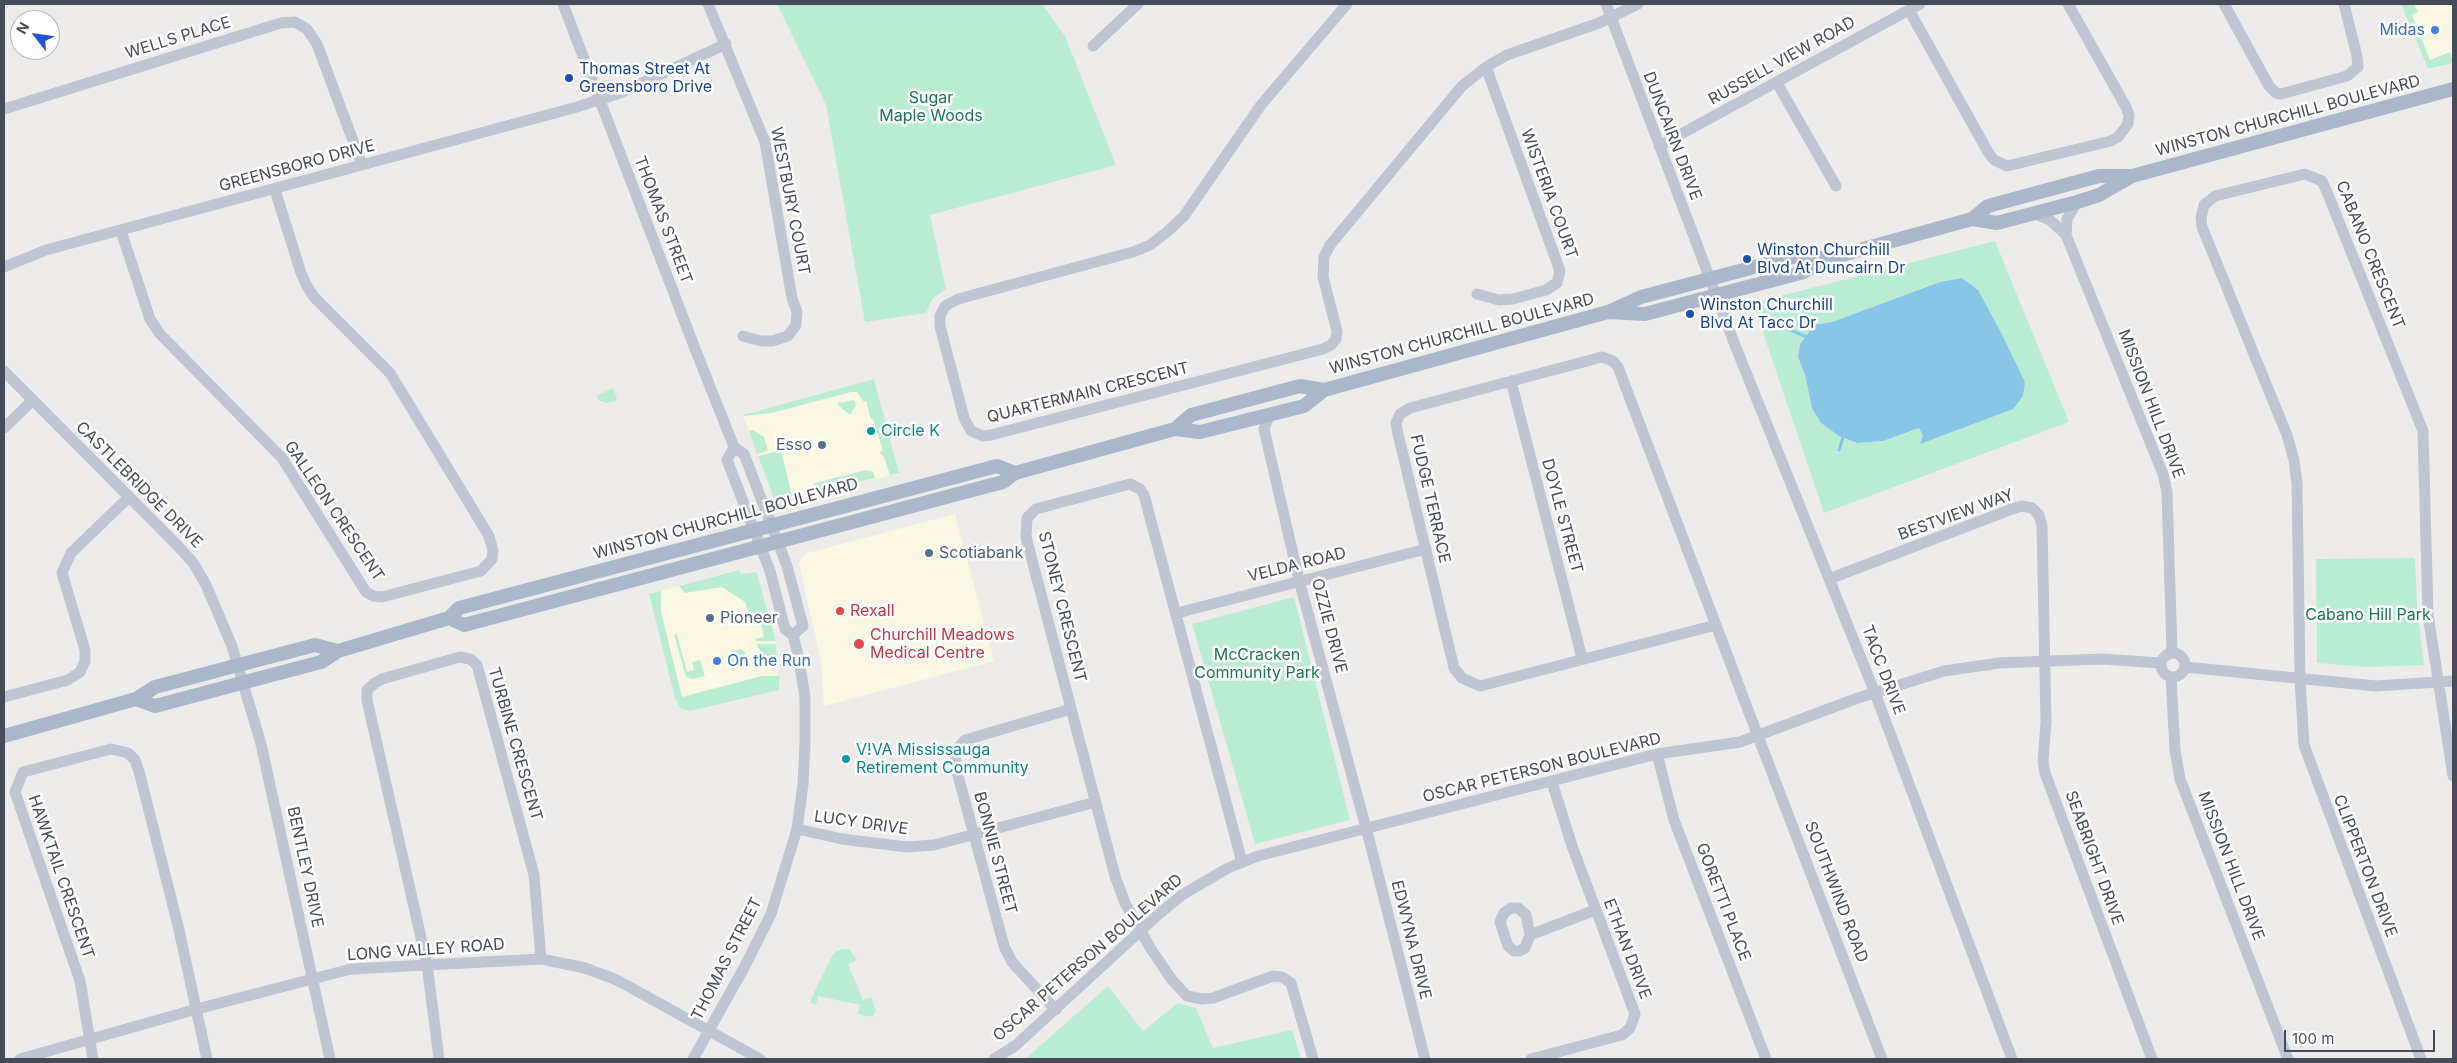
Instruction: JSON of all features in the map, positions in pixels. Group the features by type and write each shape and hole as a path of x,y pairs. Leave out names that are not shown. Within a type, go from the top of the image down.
{"main road":[{"name":"WINSTON CHURCHILL BOULEVARD","path":"1972,219 1997,223 2077,202 2099,195 2132,176 2453,89"},
{"name":"WINSTON CHURCHILL BOULEVARD","path":"1608,312 1645,314 1804,272 1827,259 1972,219 1988,206 2090,178 2100,176 2132,176"},
{"name":"WINSTON CHURCHILL BOULEVARD","path":"449,618 464,625 1003,482 1015,473 1175,429 1200,432 1304,406 1324,390 1608,312 1641,297 1800,255 1827,259"},
{"name":"WINSTON CHURCHILL BOULEVARD","path":"1175,429 1191,415 1300,386 1324,390"},
{"name":"WINSTON CHURCHILL BOULEVARD","path":"136,699 155,706 321,662 338,651 449,618 459,608 997,466 1015,473"},
{"name":"WINSTON CHURCHILL BOULEVARD","path":"4,736 136,699 155,687 315,645 338,651"}],"street":[{"name":"THOMAS STREET","path":"563,4 734,447 744,454 787,566 802,626 793,635"},
{"name":"WESTBURY COURT","path":"708,4 765,142 792,298 797,312 796,325 788,336 772,341 761,341 743,336"},
{"path":"1093,46 1138,4"},
{"name":"QUARTERMAIN CRESCENT","path":"1346,4 1261,105 1184,216 1168,232 1134,252 958,299 945,306 940,316 940,326 964,418 971,431 983,436 991,436 1323,349 1331,345 1336,339 1336,323 1322,268 1324,256 1330,245 1462,86 1486,66 1507,55 1610,17 1638,4"},
{"name":"DUNCAIRN DRIVE","path":"1606,4 1716,295"},
{"name":"RUSSELL VIEW ROAD","path":"1659,146 1920,4"},
{"path":"1909,10 1988,152 2000,164 2013,166 2111,141 2118,137 2128,124 2129,115 2126,107 2068,4"},
{"path":"2224,4 2269,86 2276,93 2281,94 2347,76 2358,67 2344,4"},
{"name":"WELLS PLACE","path":"4,110 281,23 295,22 307,29 317,44 362,165"},
{"name":"GREENSBORO DRIVE","path":"4,267 46,250 275,190 600,100 620,93 726,44"},
{"name":"WISTERIA COURT","path":"1477,294 1499,300 1512,299 1538,292 1557,283 1560,271 1486,66"},
{"path":"1777,83 1836,186"},
{"name":"CABANO CRESCENT","path":"2300,679 2297,484 2294,460 2287,435 2202,228 2201,218 2204,205 2215,196 2305,174 2317,178 2327,192 2423,431 2428,615 2453,776"},
{"name":"GALLEON CRESCENT","path":"121,231 150,319 160,334 282,458 366,592 373,596 382,597 481,571 492,559 493,551 489,536 390,373 314,297 307,286 301,273 275,190"},
{"path":"2066,235 2067,220 2077,202"},
{"name":"MISSION HILL DRIVE","path":"2033,213 2054,223 2066,235 2165,483 2169,507 2172,652"},
{"name":"TACC DRIVE","path":"1716,295 1875,694 2012,1059"},
{"name":"FUDGE TERRACE","path":"1716,625 1582,658 1480,686 1462,678 1454,668 1398,434 1396,423 1400,414 1410,408 1602,358 1613,361 1618,367 1716,625 1758,737"},
{"name":"CASTLEBRIDGE DRIVE","path":"4,371 194,564 206,585 244,682"},
{"name":"DOYLE STREET","path":"1511,382 1582,658"},
{"path":"4,428 32,401"},
{"path":"1245,421 1256,424 1264,429 1272,414"},
{"name":"OZZIE DRIVE","path":"1264,429 1299,580 1367,830"},
{"name":"THOMAS STREET","path":"694,1059 771,914 796,829 805,744 804,697 793,635 785,629 770,571 727,460 734,447"},
{"name":"STONEY CRESCENT","path":"1242,862 1148,503 1144,495 1134,485 1123,485 1043,506 1031,513 1025,528 1026,537 1120,890 1140,931 1179,989 1194,998 1213,998 1273,976 1287,980 1294,988 1313,1059"},
{"path":"4,697 68,680 80,672 85,661 85,650 62,573 71,553 130,497"},
{"name":"BESTVIEW WAY","path":"1830,579 2012,509 2022,506 2032,508 2039,514 2042,526 2044,661"},
{"name":"VELDA ROAD","path":"1177,613 1299,580 1426,549"},
{"path":"2172,652 2183,658 2185,666 2180,675 2172,677 2164,674 2160,663 2164,656 2172,652"},
{"name":"TURBINE CRESCENT","path":"427,964 366,694 369,687 382,679 460,657 470,659 480,671 534,875 540,921 542,959"},
{"name":"OSCAR PETERSON BOULEVARD","path":"994,1059 1016,1046 1140,931 1182,895 1206,879 1242,862 1657,754 1730,744 1758,737 1858,698 1944,671 1974,666 2044,661 2112,659 2160,663"},
{"name":"SEABRIGHT DRIVE","path":"2044,661 2046,733 2043,762 2045,773 2152,1059"},
{"path":"2185,666 2376,686 2453,681"},
{"name":"MISSION HILL DRIVE","path":"2172,677 2175,750 2180,779 2288,1059"},
{"name":"CLIPPERTON DRIVE","path":"2300,679 2302,732 2307,757 2421,1059"},
{"name":"BENTLEY DRIVE","path":"244,682 261,744 330,1059"},
{"name":"BONNIE STREET","path":"1056,1010 1012,962 1004,946 955,762 955,752 965,740 1071,709"},
{"name":"SOUTHWIND ROAD","path":"1758,737 1882,1059"},
{"name":"HAWKTAIL CRESCENT","path":"90,1038 80,982 15,792 23,772 45,766 111,749 128,752 135,760 148,805 197,1009"},
{"name":"GORETTI PLACE","path":"1657,754 1674,820 1766,1059"},
{"name":"ETHAN DRIVE","path":"1531,1059 1617,1037 1626,1032 1633,1022 1634,1010 1595,910 1552,782"},
{"name":"LUCY DRIVE","path":"796,829 842,839 906,847 934,845 1096,802"},
{"name":"EDWYNA DRIVE","path":"1367,830 1424,1059"},
{"path":"1530,935 1595,910"},
{"name":"LONG VALLEY ROAD","path":"20,1059 197,1009 351,970 427,964 542,959 585,968 617,980 710,1030"},
{"path":"427,964 439,1059"},
{"path":"197,1009 207,1059"},
{"path":"710,1030 760,1059"},
{"path":"90,1038 94,1059"}],"shaded area":[{"path":"2401,4 2453,4 2453,63 2428,69"},
{"path":"874,379 899,473 779,504 775,501 743,415"},
{"path":"955,514 994,661 824,706 821,661 799,564 801,557 807,553"},
{"path":"739,570 741,574 755,572 757,574 776,641 779,690 686,711 676,702 649,594"}],"green space":[{"name":"Sugar Maple Woods","path":"777,4 1042,4 1065,36 1116,165 930,215 946,289 933,298 926,313 865,322 826,105"},
{"path":"2401,4 2414,4 2418,12 2412,15 2430,60 2450,52 2453,63 2428,69"},
{"path":"1995,241 2069,422 1824,513 1753,303","holes":["1962,278 1978,290 2025,382 1923,436 1919,428 1883,441 1857,443 1839,436 1821,423 1812,408 1805,375 1798,357 1800,344 1814,325 1832,322 1940,282"]},
{"path":"874,379 899,473 890,475 884,457 879,452 883,451 866,401 863,401 857,392 772,413 743,415"},
{"path":"613,388 617,398 615,401 606,403 597,399 598,395"},
{"path":"854,400 856,405 850,415 838,405 838,403"},
{"path":"753,430 764,437 768,451 757,454 749,431"},
{"path":"781,450 793,500 779,504 775,501 758,456"},
{"path":"866,470 873,472 875,478 811,495 812,487 815,483"},
{"name":"Cabano Hill Park","path":"2415,558 2417,605 2424,665 2368,667 2317,663 2316,559"},
{"path":"739,570 741,574 755,572 757,574 776,641 756,641 755,639 764,637 759,614 749,616 745,602 722,587 685,593 679,586"},
{"path":"661,591 661,612 682,697 762,676 779,676 779,690 690,711 681,709 675,699 649,594"},
{"name":"McCracken Community Park","path":"1294,597 1350,820 1255,844 1192,624"},
{"path":"674,634 677,635 687,672 694,670 692,662 700,660 705,676 693,679 686,677"},
{"path":"756,644 776,644 777,658 765,658"},
{"path":"741,649 745,652 747,659 732,663 729,652"},
{"path":"849,949 857,960 848,964 863,1000 871,997 876,1011 873,1017 858,1014 860,1005 818,996 816,1005 811,1003 811,999 831,958 835,952"},
{"path":"1108,986 1143,1031 1178,1003 1196,1008 1213,1048 1292,1030 1301,1059 1025,1059"}],"water":[{"path":"1962,278 1978,290 2025,382 2023,396 2013,409 1920,444 1923,436 1919,428 1883,441 1857,443 1839,436 1821,423 1812,408 1805,375 1798,357 1800,344 1814,325 1832,322 1940,282"}],"waterway":[{"path":"1779,325 1809,338"},
{"path":"1839,450 1844,434"}],"place":[{"name":"Midas","path":"2435,30"},
{"name":"Thomas Street At Greensboro Drive","path":"569,78"},
{"name":"Winston Churchill Blvd At Duncairn Dr","path":"1747,259"},
{"name":"Winston Churchill Blvd At Tacc Dr","path":"1690,314"},
{"name":"Circle K","path":"871,431"},
{"name":"Esso","path":"822,445"},
{"name":"Scotiabank","path":"929,553"},
{"name":"Rexall","path":"840,611"},
{"name":"Pioneer","path":"710,618"},
{"name":"Churchill Meadows Medical Centre","path":"859,644"},
{"name":"On the Run","path":"717,661"},
{"name":"V!VA Mississauga Retirement Community","path":"846,759"}]}
